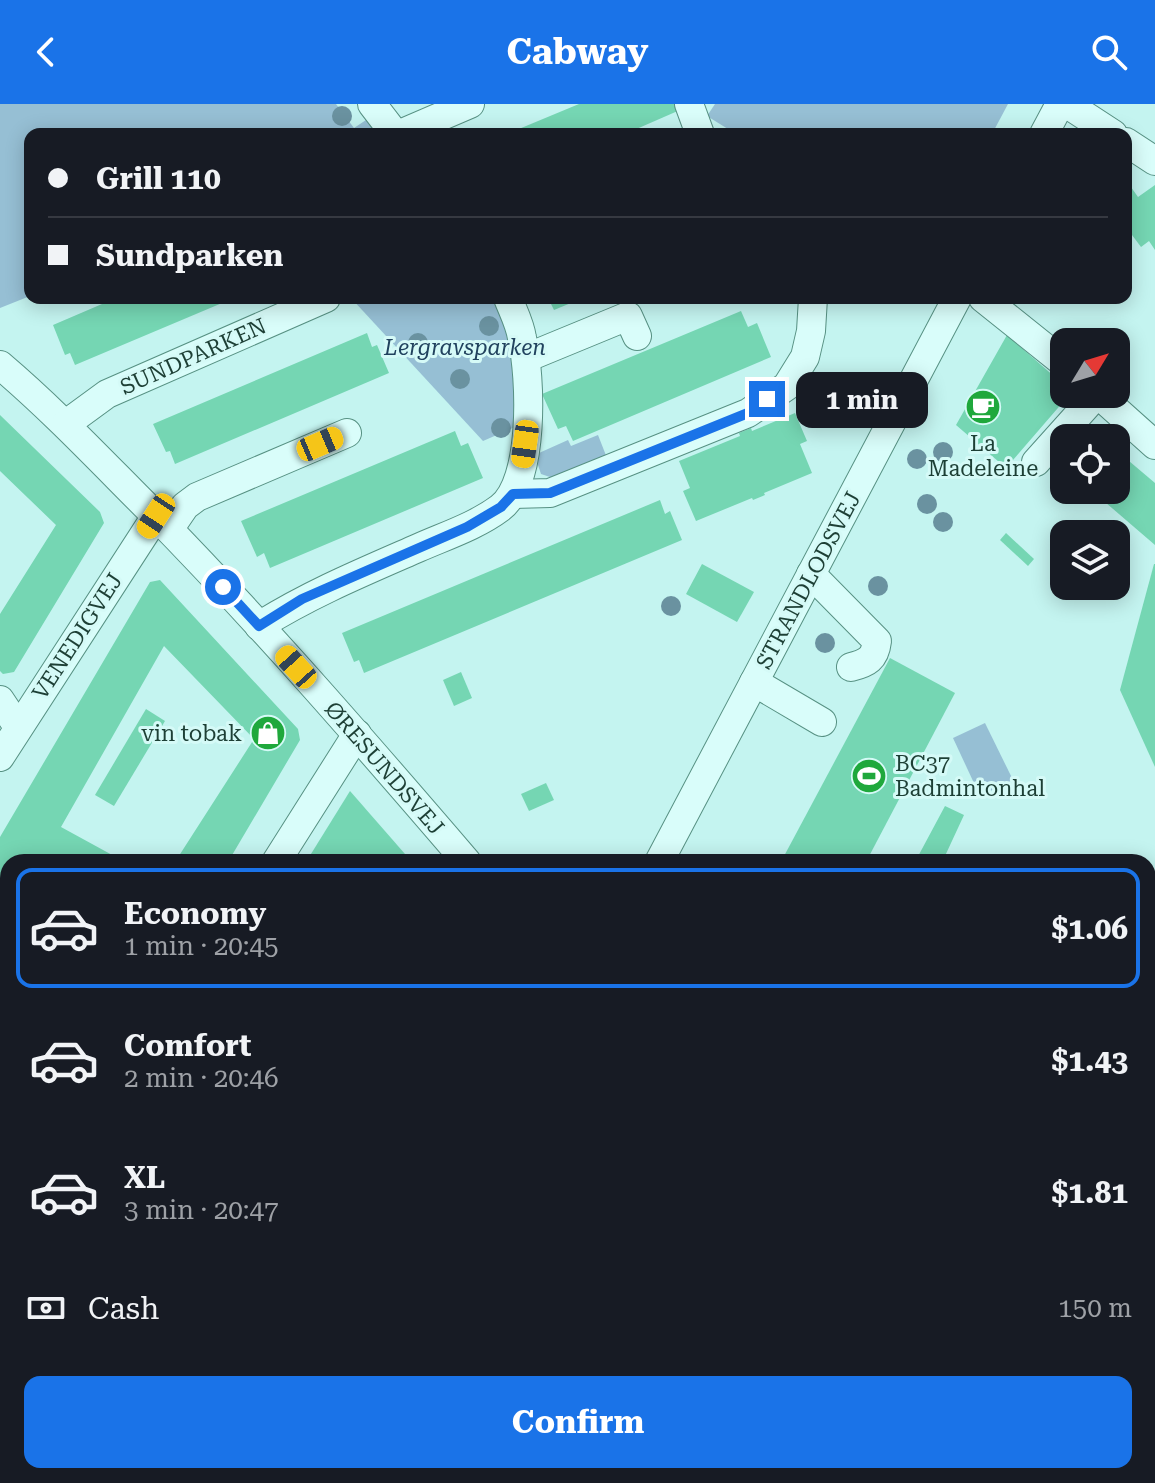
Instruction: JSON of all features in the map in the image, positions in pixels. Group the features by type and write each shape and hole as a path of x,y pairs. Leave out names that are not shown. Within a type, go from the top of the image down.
{"street":[{"path":"372,104 392,128"},
{"path":"412,128 470,104"},
{"path":"689,104 698,128"},
{"path":"1047,128 1060,104"},
{"path":"1067,104 1104,128"},
{"path":"1132,146 1155,161"},
{"name":"SUNDPARKEN","path":"66,424 107,394 312,304"},
{"path":"259,626 302,599 467,527 501,507 513,494 522,464 528,424 526,358 522,334 510,304"},
{"path":"513,494 550,493 748,413 787,386 805,357 813,304"},
{"name":"STRANDLODSVEJ","path":"663,854 954,304"},
{"path":"990,304 1050,352"},
{"path":"526,358 628,316 637,336"},
{"name":"ØRESUNDSVEJ","path":"0,365 66,424 163,522 357,734 460,854"},
{"path":"1036,462 1085,408"},
{"path":"1114,408 1155,445"},
{"path":"163,522 197,497 347,433"},
{"name":"VENEDIGVEJ","path":"0,757 9,727 163,522"},
{"path":"811,574 877,641 876,652 867,663 851,667"},
{"path":"754,682 822,722"},
{"path":"0,700 9,727"},
{"path":"281,854 357,734"}],"green space":[{"path":"0,104 336,104 354,128 24,128 24,298 0,308"},
{"path":"715,104 1008,104 995,128 726,128 707,116"},
{"path":"369,118 376,128 354,128"},
{"name":"Lergravsparken","path":"357,304 502,304 512,328 515,427 483,441"},
{"path":"598,435 607,458 553,478 541,474 537,462 539,453 568,440 571,446"},
{"path":"985,723 1013,780 980,796 953,738"}],"building":[{"path":"579,104 677,104 680,110 639,128 521,128"},
{"path":"1155,185 1155,250 1149,241 1141,247 1132,235 1132,188 1138,197"},
{"path":"102,304 220,304 75,365 70,353 65,355 53,325"},
{"path":"551,304 568,304 554,310"},
{"path":"741,311 748,327 757,323 771,357 573,441 566,426 558,429 542,394"},
{"path":"367,333 372,347 377,345 389,373 175,464 170,451 166,452 153,424"},
{"path":"1007,335 1050,373 1050,408 1058,408 1006,468 956,425"},
{"path":"795,413 807,441 800,444 812,473 696,521 683,491 690,488 679,461 740,436 739,433 751,428 752,431"},
{"path":"0,415 100,512 104,523 14,672 3,674 0,671 0,614 56,525 0,471"},
{"path":"455,431 461,446 468,443 483,478 270,568 264,553 257,557 241,521"},
{"path":"1130,462 1155,483 1155,545 1130,524 1130,520 1107,504 1130,504"},
{"path":"660,500 665,514 670,511 682,540 364,673 359,660 354,662 342,633"},
{"path":"1006,533 1034,559 1028,566 1000,540"},
{"path":"702,564 754,592 737,622 686,594"},
{"path":"1155,564 1155,767 1120,690"},
{"path":"160,580 298,729 300,740 233,854 180,854 254,739 164,646 61,827 110,854 0,854 0,837 150,582"},
{"name":"BC37 Badmintonhal","path":"890,658 955,693 870,854 785,854"},
{"path":"461,672 472,698 454,706 443,680"},
{"path":"146,709 165,721 114,806 95,795"},
{"path":"546,783 554,800 529,811 521,794"},
{"path":"350,791 405,854 311,854"},
{"path":"945,806 964,815 946,854 919,854"}],"place":[{"name":"La Madeleine","path":"983,407"},
{"name":"vin tobak","path":"268,733"},
{"name":"BC37 Badmintonhal","path":"869,776"}],"route":[{"path":"223,587 259,626 302,599 467,527 501,507 513,494 550,493 748,413 767,399"}]}
